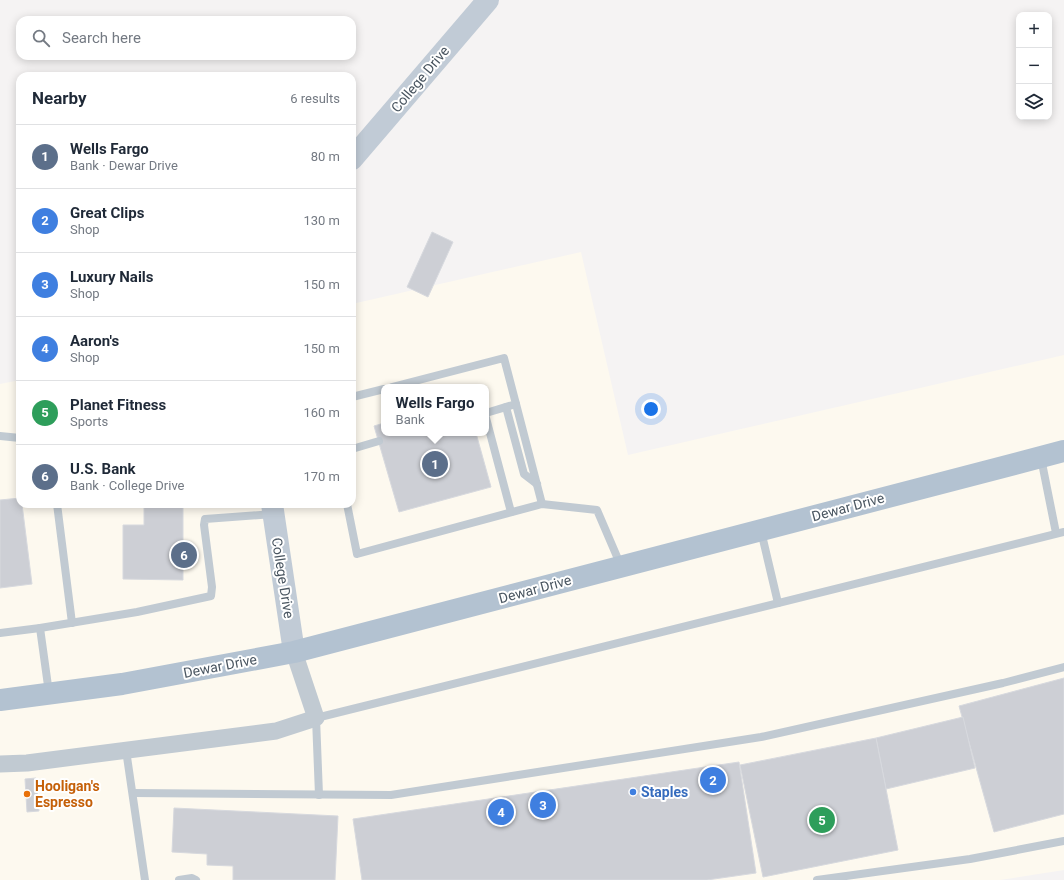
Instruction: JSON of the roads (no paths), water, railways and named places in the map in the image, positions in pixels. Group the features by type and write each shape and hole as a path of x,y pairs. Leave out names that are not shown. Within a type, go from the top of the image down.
{"main road":[{"name":"College Drive","path":"356,154 488,0"},
{"name":"Dewar Drive","path":"0,700 122,684 294,652 1064,451"},
{"name":"College Drive","path":"273,509 294,652"}],"street":[{"path":"0,764 27,763 276,731 316,718 294,652"}],"lane":[{"path":"404,384 504,358 542,504"},
{"path":"356,396 381,390"},
{"path":"489,412 516,404"},
{"path":"506,407 524,474 537,484"},
{"path":"489,429 511,512"},
{"path":"0,436 16,438"},
{"path":"356,448 379,442"},
{"path":"319,795 316,718 1060,533 1040,457"},
{"path":"348,508 357,554 542,504 597,510 621,566"},
{"path":"58,508 72,623"},
{"path":"0,633 137,612 211,596 212,587 204,525 205,519 273,509"},
{"path":"761,530 778,603"},
{"path":"40,628 49,694"},
{"path":"132,793 390,795 761,737 1003,683 1064,666"},
{"path":"126,750 145,880"},
{"path":"817,880 970,859 1064,841"},
{"path":"179,880 192,878 196,880"}],"place":[{"name":"Wells Fargo","path":"435,464"},
{"name":"U.S. Bank","path":"184,555"},
{"name":"Great Clips","path":"713,780"},
{"name":"Staples","path":"633,792"},
{"name":"Hooligan's Espresso","path":"27,794"},
{"name":"Luxury Nails","path":"543,805"},
{"name":"Aaron's","path":"501,812"},
{"name":"Planet Fitness","path":"822,820"}]}
